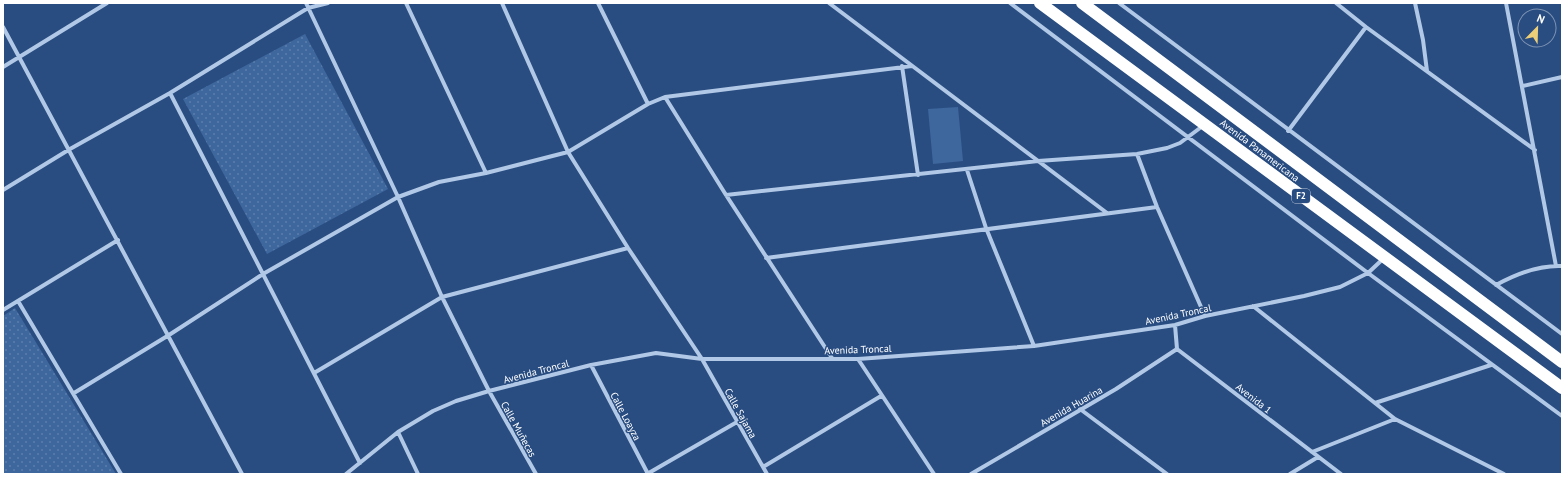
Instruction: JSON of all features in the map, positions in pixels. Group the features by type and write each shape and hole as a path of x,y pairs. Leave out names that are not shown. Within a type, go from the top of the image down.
{"highway":[{"name":"Avenida Panamericana","path":"1040,3 1562,388"},
{"name":"Avenida Panamericana","path":"1082,3 1562,362"}],"street":[{"path":"3,67 107,3"},
{"path":"3,190 170,93 307,5 328,3"},
{"path":"406,3 486,173"},
{"name":"Calle Sajama","path":"502,3 568,152 628,248 702,359 767,474"},
{"path":"598,3 648,104"},
{"path":"829,3 1107,213"},
{"path":"1010,3 1368,273 1562,416"},
{"path":"1119,3 1288,131 1562,334"},
{"path":"1336,3 1366,27 1535,150"},
{"path":"1415,3 1423,40 1427,72"},
{"path":"1506,3 1556,266"},
{"name":"Calle Muñecas","path":"307,5 398,197 442,296 489,391 536,474"},
{"path":"3,27 242,474"},
{"path":"1288,131 1366,27"},
{"path":"74,393 169,335 263,274 398,197 439,182 486,173 568,152 648,104 665,97 902,66 912,66"},
{"path":"902,66 918,175"},
{"path":"1523,86 1562,77"},
{"path":"170,93 360,463"},
{"path":"665,97 766,258 832,358"},
{"path":"726,195 967,170 1038,161 1137,154 1167,148 1180,143 1204,124"},
{"path":"1137,154 1157,207 1205,316"},
{"path":"967,170 986,228 1034,346"},
{"path":"766,258 986,228 1157,207"},
{"path":"3,310 118,240"},
{"path":"314,373 442,296 628,248"},
{"name":"Avenida Troncal","path":"346,474 398,432 433,411 456,401 489,391 590,365 656,353 702,359 858,359 1034,346 1175,325 1205,316 1340,287 1368,273 1384,258"},
{"path":"1496,285 1512,276 1562,266"},
{"path":"18,302 74,393 121,474"},
{"path":"1253,306 1395,419 1504,474"},
{"path":"1175,325 1177,348"},
{"name":"Avenida Huarina","path":"972,474 1116,389 1177,348"},
{"name":"Avenida 1","path":"1177,348 1341,474"},
{"path":"858,359 881,396 934,474"},
{"name":"Calle Loayza","path":"590,365 648,474"},
{"path":"1375,403 1491,365"},
{"path":"763,467 881,396"},
{"path":"1080,409 1166,474"},
{"path":"1312,452 1395,419"},
{"path":"648,474 737,422"},
{"path":"398,432 418,474"},
{"path":"1290,474 1318,457"},
{"path":"978,470 983,474"}],"shaded area":[{"path":"305,34 388,189 267,254 183,99"},
{"path":"958,107 963,161 933,164 928,109"},
{"path":"15,308 116,474 3,474 3,316"}]}
